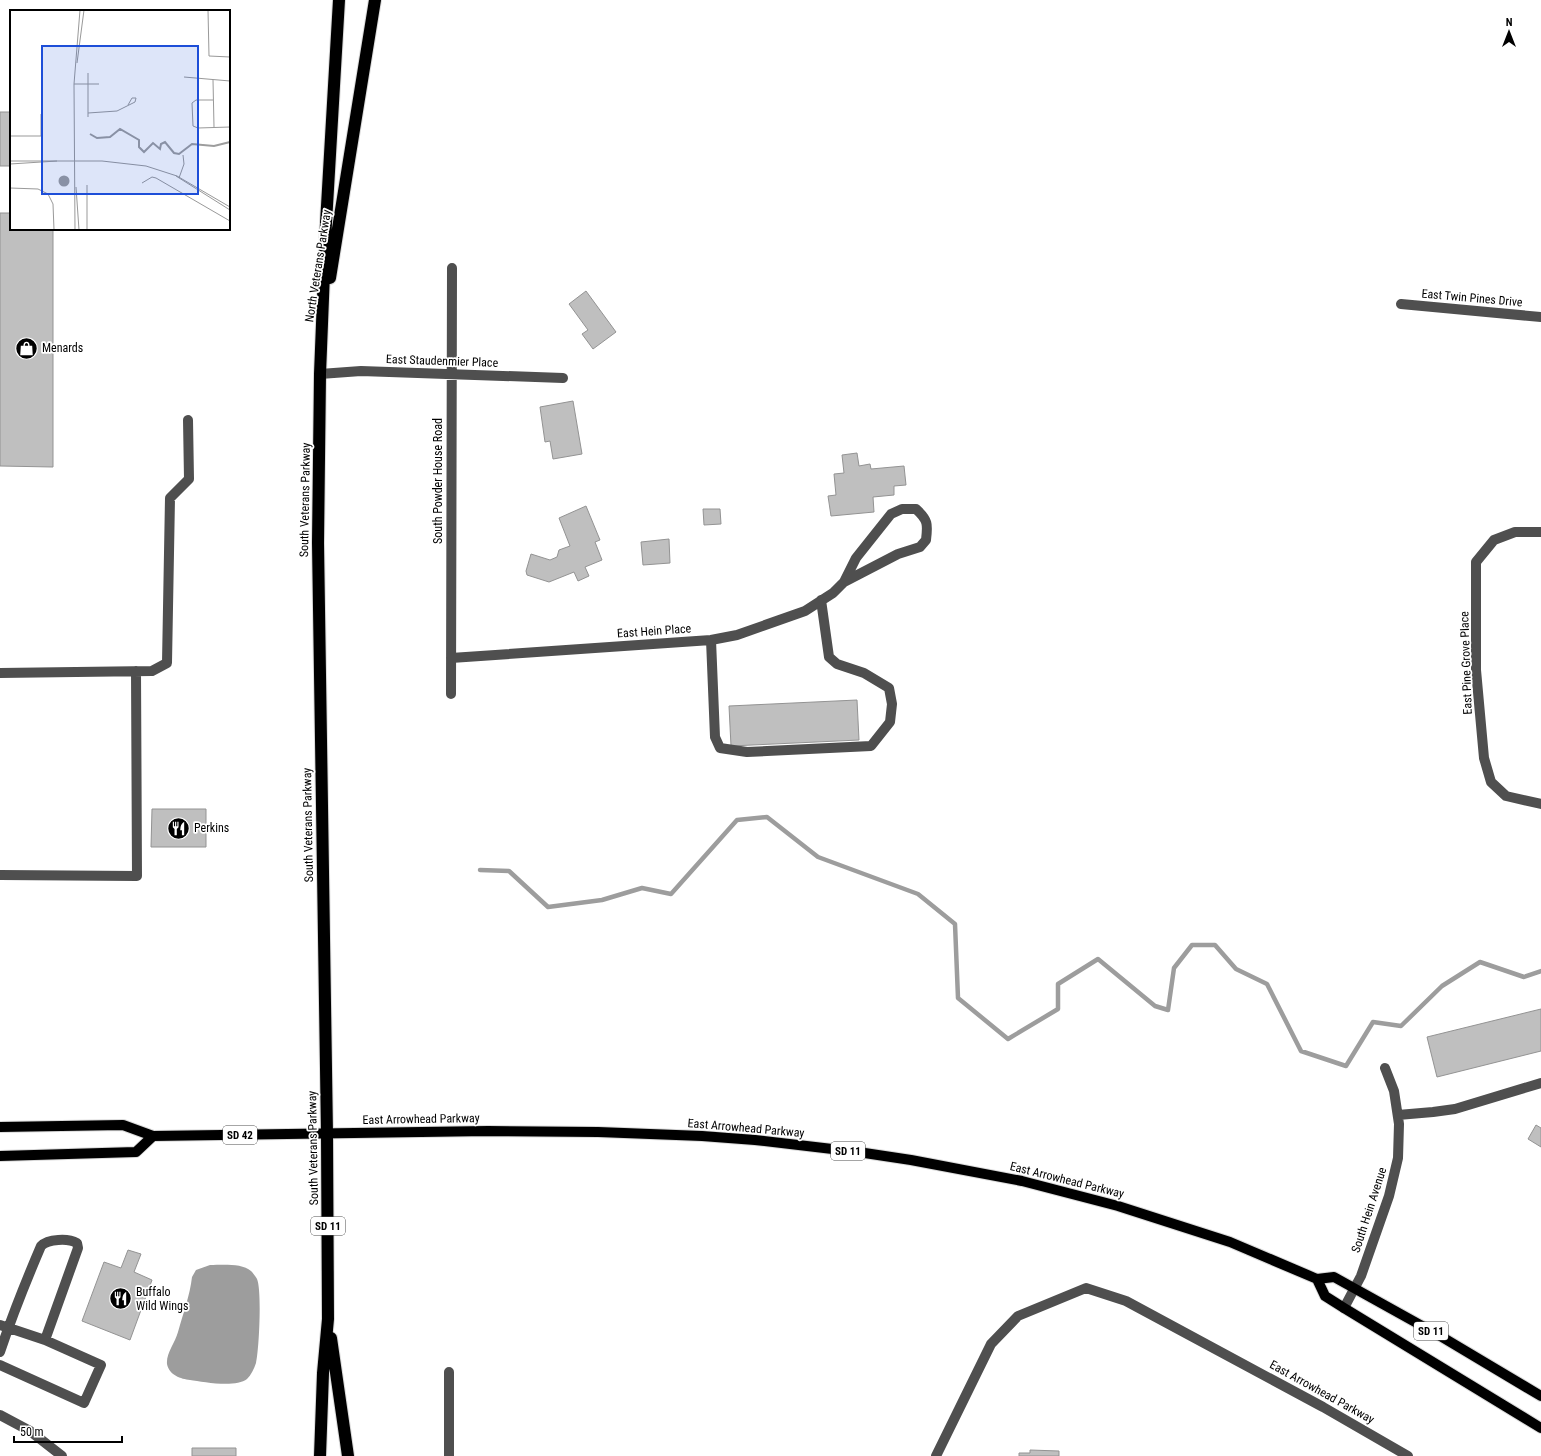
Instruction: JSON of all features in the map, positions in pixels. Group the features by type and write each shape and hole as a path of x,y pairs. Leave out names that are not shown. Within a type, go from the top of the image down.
{"highway":[{"name":"North Veterans Parkway","path":"322,330 331,123 339,0"},
{"name":"North Veterans Parkway","path":"322,330 375,0"},
{"name":"South Veterans Parkway","path":"320,1456 323,1373 328,1319 327,1134 318,543 322,330"},
{"name":"South Veterans Parkway","path":"328,1319 348,1456"}],"main road":[{"name":"East Arrowhead Parkway","path":"0,1128 123,1125 153,1136 598,1132 702,1136 755,1140 911,1160 1022,1181 1118,1206 1230,1242 1317,1279 1334,1277 1442,1337 1541,1396"},
{"path":"0,1156 136,1152 153,1136"},
{"name":"SD 11","path":"1317,1279 1325,1296 1541,1428"}],"street":[{"name":"South Powder House Road","path":"451,694 452,268"},
{"name":"East Twin Pines Drive","path":"1401,304 1541,317"},
{"name":"East Staudenmier Place","path":"320,374 361,371 563,378"},
{"path":"0,673 152,671 167,663 170,498 189,479 188,420"},
{"name":"East Hein Place","path":"451,658 711,640 736,635 805,610 821,600 844,582 898,554 920,547 926,540 927,528 925,516 916,509 902,509 891,514 856,558 844,582"},
{"name":"East Pine Grove Place","path":"1541,532 1515,532 1494,540 1476,562 1476,670 1484,758 1491,782 1506,796 1541,804"},
{"path":"711,640 715,737 720,748 747,752 872,746 890,722 892,704 889,688 864,672 837,664 829,657 821,600"},
{"path":"0,875 137,876 136,671"},
{"name":"South Hein Avenue","path":"1344,1308 1361,1276 1395,1173 1398,1158 1400,1124 1394,1091 1385,1068"},
{"path":"1398,1115 1455,1109 1540,1087"},
{"path":"0,1352 4,1326 40,1246 50,1241 72,1241 77,1243 78,1248 45,1340"},
{"name":"East Arrowhead Parkway","path":"936,1456 991,1344 1018,1316 1086,1288 1126,1301 1311,1400 1408,1456"},
{"path":"0,1365 84,1403 101,1366 45,1340 4,1326"},
{"path":"449,1372 449,1456"},
{"path":"0,1415 30,1431 62,1456"}],"shaded area":[{"path":"210,1265 232,1265 247,1268 257,1279 259,1285 259,1334 256,1363 251,1374 242,1382 219,1384 183,1379 173,1374 168,1368 167,1360 169,1352 177,1336 190,1291 192,1277 196,1270"}],"building":[{"path":"0,112 10,112 10,166 0,166"},
{"name":"Menards","path":"0,213 10,213 10,230 53,230 53,467 0,466"},
{"path":"586,291 616,332 593,349 582,334 588,330 569,304"},
{"path":"573,401 582,454 553,459 550,441 545,442 540,407"},
{"path":"857,453 859,466 870,464 871,469 904,466 906,485 894,486 894,495 873,497 874,512 831,516 828,496 836,495 834,474 844,473 842,455"},
{"path":"586,506 600,540 595,542 602,560 585,567 589,576 578,581 574,572 549,582 527,575 526,571 531,554 550,560 557,557 559,550 570,546 559,518"},
{"path":"703,509 720,509 721,524 704,525"},
{"path":"669,539 670,563 643,565 641,542"},
{"path":"857,700 859,740 731,746 729,706"},
{"name":"Perkins","path":"152,809 206,809 206,847 151,847"},
{"path":"1541,1009 1541,1051 1437,1077 1427,1037"},
{"path":"1536,1125 1541,1128 1541,1147 1528,1139"},
{"path":"128,1250 141,1254 134,1272 152,1280 130,1340 82,1321 104,1262 121,1268"},
{"path":"192,1448 236,1448 236,1456 192,1456"},
{"path":"1030,1450 1059,1451 1059,1456 1019,1456 1019,1453 1030,1453"}],"waterway":[{"path":"480,870 509,871 548,907 602,900 642,888 671,894 737,820 767,817 818,857 918,894 955,924 958,998 1008,1039 1058,1009 1058,984 1098,959 1155,1006 1168,1010 1174,968 1192,945 1215,945 1236,969 1267,984 1301,1051 1346,1066 1373,1022 1401,1026 1442,986 1480,962 1524,977 1541,971"}],"place":[{"name":"Menards","path":"26,348"},
{"name":"Perkins","path":"179,828"},
{"name":"Buffalo Wild Wings","path":"120,1299"}]}
